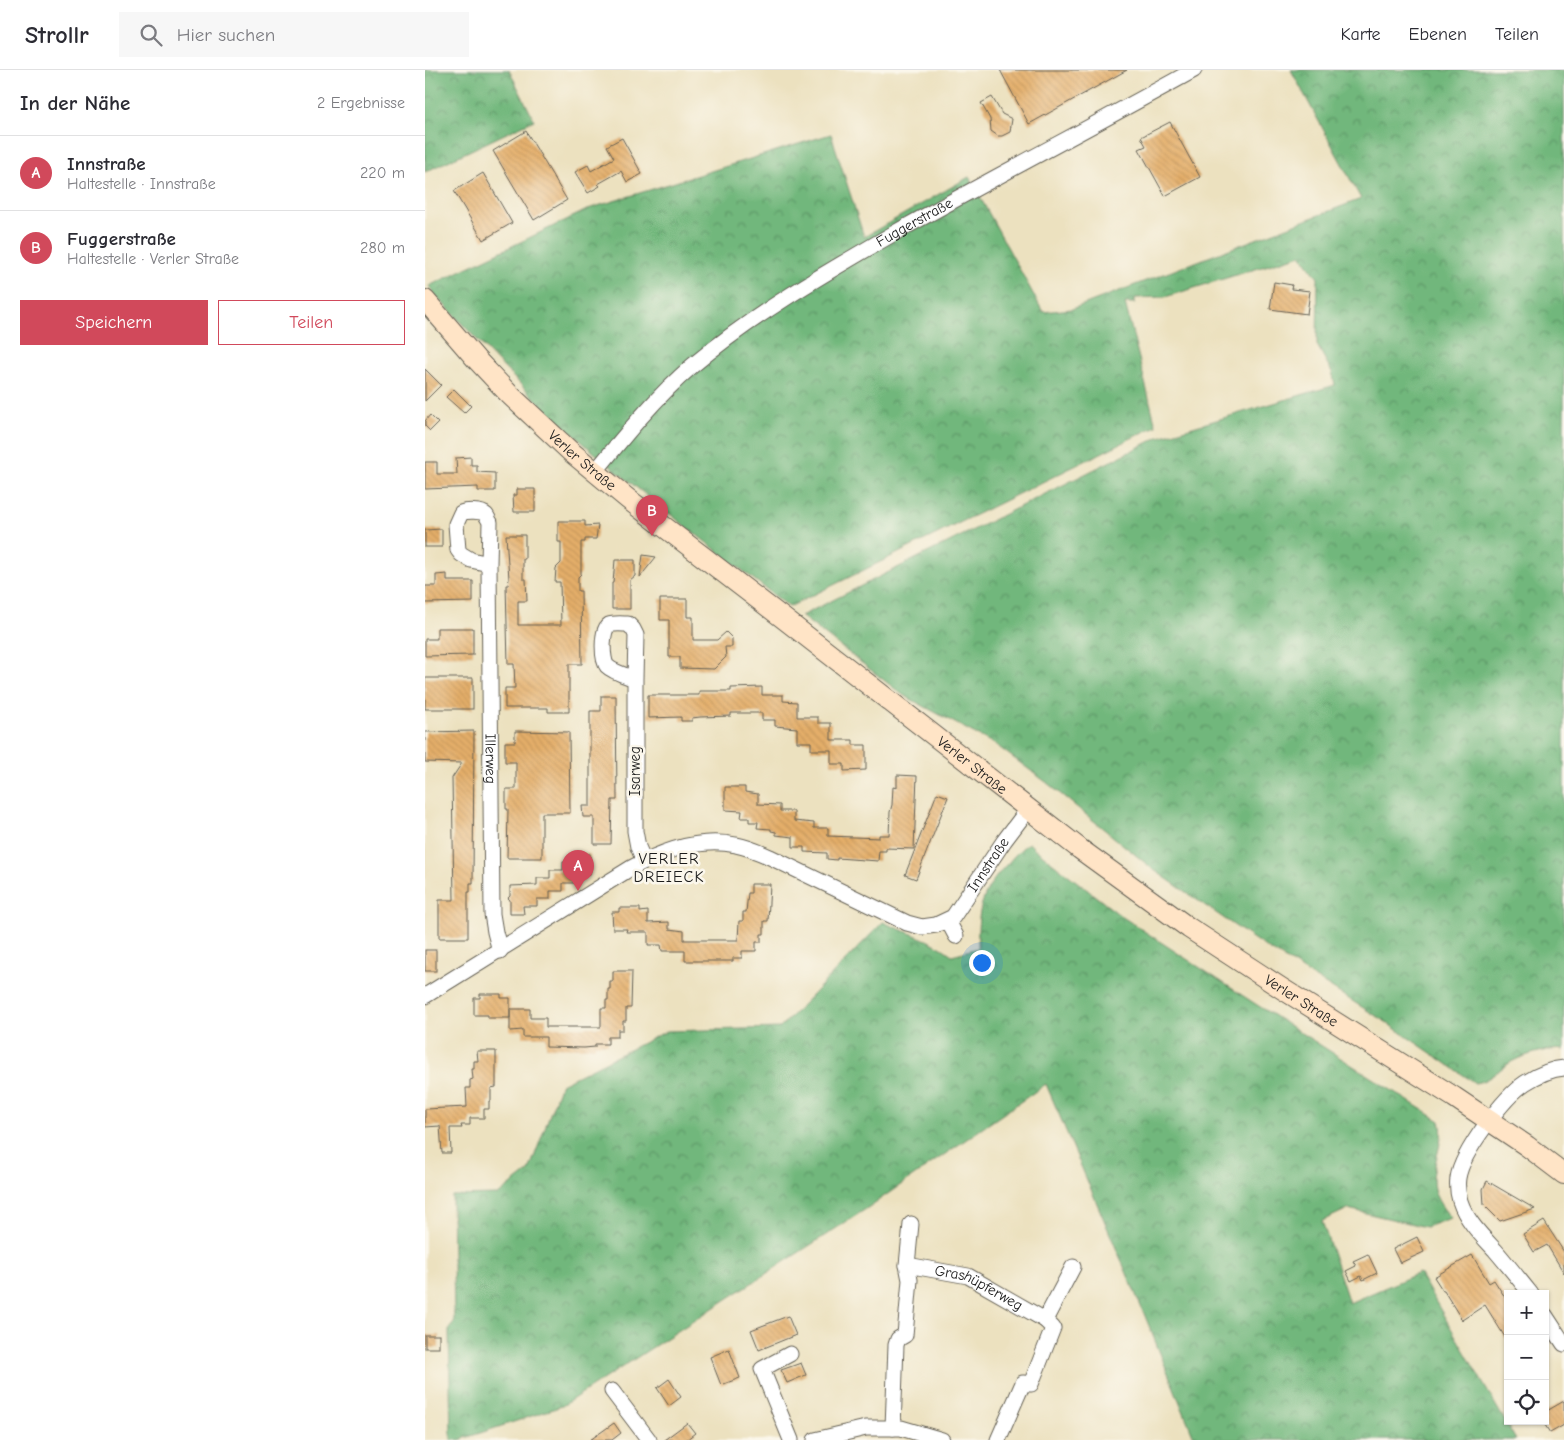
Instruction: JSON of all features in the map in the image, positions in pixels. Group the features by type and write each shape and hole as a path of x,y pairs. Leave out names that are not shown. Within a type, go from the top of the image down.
{"main road":[{"name":"Verler Straße","path":"425,300 493,378 545,428 644,513 783,618 1100,864 1189,928 1490,1121 1564,1174"}],"street":[{"name":"Fuggerstraße","path":"595,472 642,416 692,366 759,315 799,288 918,220 1194,70"},
{"name":"Illerweg","path":"489,564 492,914 500,950"},
{"name":"Isarweg","path":"635,679 635,831 638,847 644,861"},
{"name":"Innstraße","path":"948,920 958,910 1004,841 1029,808"},
{"path":"425,996 644,861 665,851 681,847 717,843 735,845 770,856 907,923 922,927 936,925 948,920 956,936"},
{"path":"1528,1290 1471,1223 1459,1199 1458,1178 1464,1161 1490,1121 1511,1094 1526,1083 1548,1072 1564,1068"},
{"name":"Grashüpferweg","path":"893,1428 895,1345 898,1339 905,1335 910,1280 907,1265 911,1224"},
{"name":"Grashüpferweg","path":"907,1265 968,1276 1045,1320"},
{"path":"998,1440 1023,1382 1031,1384 1053,1328 1045,1320 1073,1267"},
{"path":"1549,1321 1564,1344"},
{"path":"790,1354 762,1369 791,1440"},
{"path":"612,1391 650,1440"},
{"path":"815,1440 866,1428 901,1428 942,1440"}],"green space":[{"path":"425,70 509,70 534,120 425,172"},
{"path":"1291,70 1564,70 1564,1050 1543,1051 1520,1058 1489,1078 1475,1083 1381,1019 1261,944 1190,895 1154,870 1046,782 996,745 903,695 801,616 1159,437 1335,385 1332,372 1317,345 1318,278 1301,255 1165,297 1135,298 1135,303 1125,303 1156,426 789,607 649,497 567,429 500,364 436,296 429,286 591,208 831,134 864,237 969,177 1043,312 1072,309 1361,199"},
{"path":"1029,843 1121,916 1440,1121 1441,1134 1433,1185 1438,1200 1451,1218 1426,1227 1348,1209 1322,1221 1349,1303 1419,1273 1504,1419 1504,1425 1507,1425 1516,1440 1195,1440 1145,1316 1046,1084 866,1209 562,1406 459,1440 451,1440 449,1329 454,1323 452,1196 498,1195 529,1171 561,1084 667,1031 780,1028 883,922 927,940 952,955 978,948 978,923 987,892 1000,872"}],"building":[{"path":"1000,70 1127,70 1029,124"},
{"path":"992,97 1002,114 1012,119 1010,132 1002,136 998,136 991,131 990,119 981,103"},
{"path":"1170,122 1200,177 1165,196 1139,149 1146,146 1141,137"},
{"path":"526,131 567,200 534,220 493,151"},
{"path":"622,138 642,174 627,182 621,171 598,184 600,186 588,193 575,172 588,165 591,171 614,158 607,146"},
{"path":"483,173 512,223 483,240 454,191"},
{"path":"1274,282 1292,285 1291,289 1310,291 1307,314 1270,309"},
{"path":"425,369 441,385 425,401"},
{"path":"454,389 471,406 464,413 446,397"},
{"path":"430,415 438,423 430,431 425,426 425,421"},
{"path":"471,457 471,465 477,465 477,472 495,473 495,491 478,491 478,487 425,489 425,462 437,462 437,474 457,474 456,458"},
{"path":"517,489 535,489 535,512 514,512 513,495 517,495"},
{"path":"558,521 585,521 585,526 598,525 596,539 585,539 585,542 581,542 581,574 578,577 578,591 581,591 582,664 569,664 569,712 548,712 548,708 505,708 505,688 515,688 514,664 508,664 506,585 508,585 509,579 506,535 525,535 523,579 526,579 527,601 518,601 518,625 561,625 560,582 555,582 556,568 561,563"},
{"path":"442,529 442,547 425,547 425,530"},
{"path":"643,555 656,557 640,577"},
{"path":"615,560 635,560 635,576 630,580 630,609 612,609 612,583"},
{"path":"447,574 447,581 473,581 473,602 425,603 425,586 436,586 436,575"},
{"path":"660,599 687,599 687,617 693,617 693,640 717,640 726,632 732,638 732,647 725,647 726,657 714,669 680,668 680,657 669,657 669,620 660,620"},
{"path":"437,628 473,628 473,655 425,656 425,639 437,639"},
{"path":"425,678 473,678 473,709 425,709"},
{"path":"762,687 762,695 783,695 783,701 797,702 797,717 818,717 818,723 831,723 831,740 853,740 853,745 866,745 866,770 844,771 844,764 831,764 831,750 811,750 811,742 797,742 797,728 775,726 775,720 762,720 762,713 731,713 731,716 692,718 692,721 681,721 681,717 648,718 648,695 699,695 699,691 731,691 731,688"},
{"path":"601,696 616,696 617,800 612,800 611,844 594,844 594,817 583,817 582,806 590,806 590,711 601,711"},
{"path":"474,731 473,883 470,883 470,892 468,892 468,938 439,938 439,900 454,900 452,778 462,763 425,762 425,732"},
{"path":"515,731 569,732 570,813 542,813 542,858 507,858 508,809 506,809 506,789 516,789 516,762 505,762 505,742 515,742"},
{"path":"897,775 917,776 914,849 886,848 886,851 879,851 878,861 827,859 827,853 804,852 804,847 793,847 793,837 776,835 776,832 771,831 771,829 757,828 758,822 749,822 749,818 741,818 742,811 725,810 725,787 745,787 745,792 758,794 758,804 780,805 780,811 794,811 794,821 814,823 814,828 828,828 828,836 879,838 879,835 889,835 893,787 897,788"},
{"path":"937,793 948,797 916,879 905,875"},
{"path":"590,854 590,875 577,876 577,883 563,883 563,891 550,891 550,899 537,899 537,906 523,906 524,914 510,914 510,900 508,898 510,896 510,886 537,885 537,878 550,878 550,870 563,870 563,862 577,862 577,855"},
{"path":"751,884 770,884 768,921 764,921 764,934 761,934 761,942 756,942 756,951 742,951 742,958 733,958 733,961 685,961 685,951 662,951 661,945 648,945 648,932 626,932 627,929 613,929 612,912 619,912 619,908 640,908 640,912 648,911 648,923 669,922 669,929 684,931 684,940 738,940 739,921 743,921 743,912 746,912 748,893 751,893"},
{"path":"425,950 436,950 436,971 425,971"},
{"path":"613,971 632,971 631,1008 626,1008 626,1021 623,1021 623,1030 618,1030 618,1037 608,1037 608,1044 595,1044 595,1047 584,1048 546,1047 546,1037 523,1037 523,1030 510,1031 510,1018 488,1018 488,1015 474,1015 474,998 480,998 480,994 501,994 501,998 510,998 510,1009 530,1009 530,1018 546,1018 546,1027 601,1027 601,1008 606,1008 610,981 613,981"},
{"path":"477,1051 496,1051 496,1087 491,1088 489,1109 484,1109 484,1118 470,1118 470,1125 461,1125 462,1128 450,1128 451,1153 442,1153 440,1126 425,1127 425,1109 467,1107 466,1088 470,1088 470,1080 473,1079 472,1069 474,1069 474,1061 478,1061"},
{"path":"1487,1181 1535,1209 1500,1221 1484,1205 1483,1189"},
{"path":"1544,1221 1564,1252 1564,1273 1547,1245 1534,1252 1523,1234"},
{"path":"1417,1237 1424,1252 1400,1263 1393,1249"},
{"path":"1368,1254 1377,1273 1363,1280 1361,1276 1351,1281 1346,1271 1356,1266 1353,1261"},
{"path":"1472,1255 1489,1283 1494,1280 1504,1296 1504,1336 1485,1305 1462,1320 1434,1277"},
{"path":"788,1316 796,1335 759,1350 751,1330"},
{"path":"425,1335 439,1335 439,1348 425,1348"},
{"path":"729,1349 740,1378 721,1385 710,1357"},
{"path":"801,1363 806,1375 787,1383 781,1370"},
{"path":"669,1379 681,1397 669,1406 657,1388"},
{"path":"1564,1401 1564,1425 1550,1433 1545,1425 1549,1425 1549,1410"},
{"path":"614,1423 621,1433 612,1440 590,1440"},
{"path":"687,1423 695,1433 686,1440 664,1440"}],"place":[{"name":"Fuggerstraße","path":"652,536"},
{"name":"Innstraße","path":"578,891"}],"district":[{"name":"VERLER DREIECK","path":"669,867"}]}
